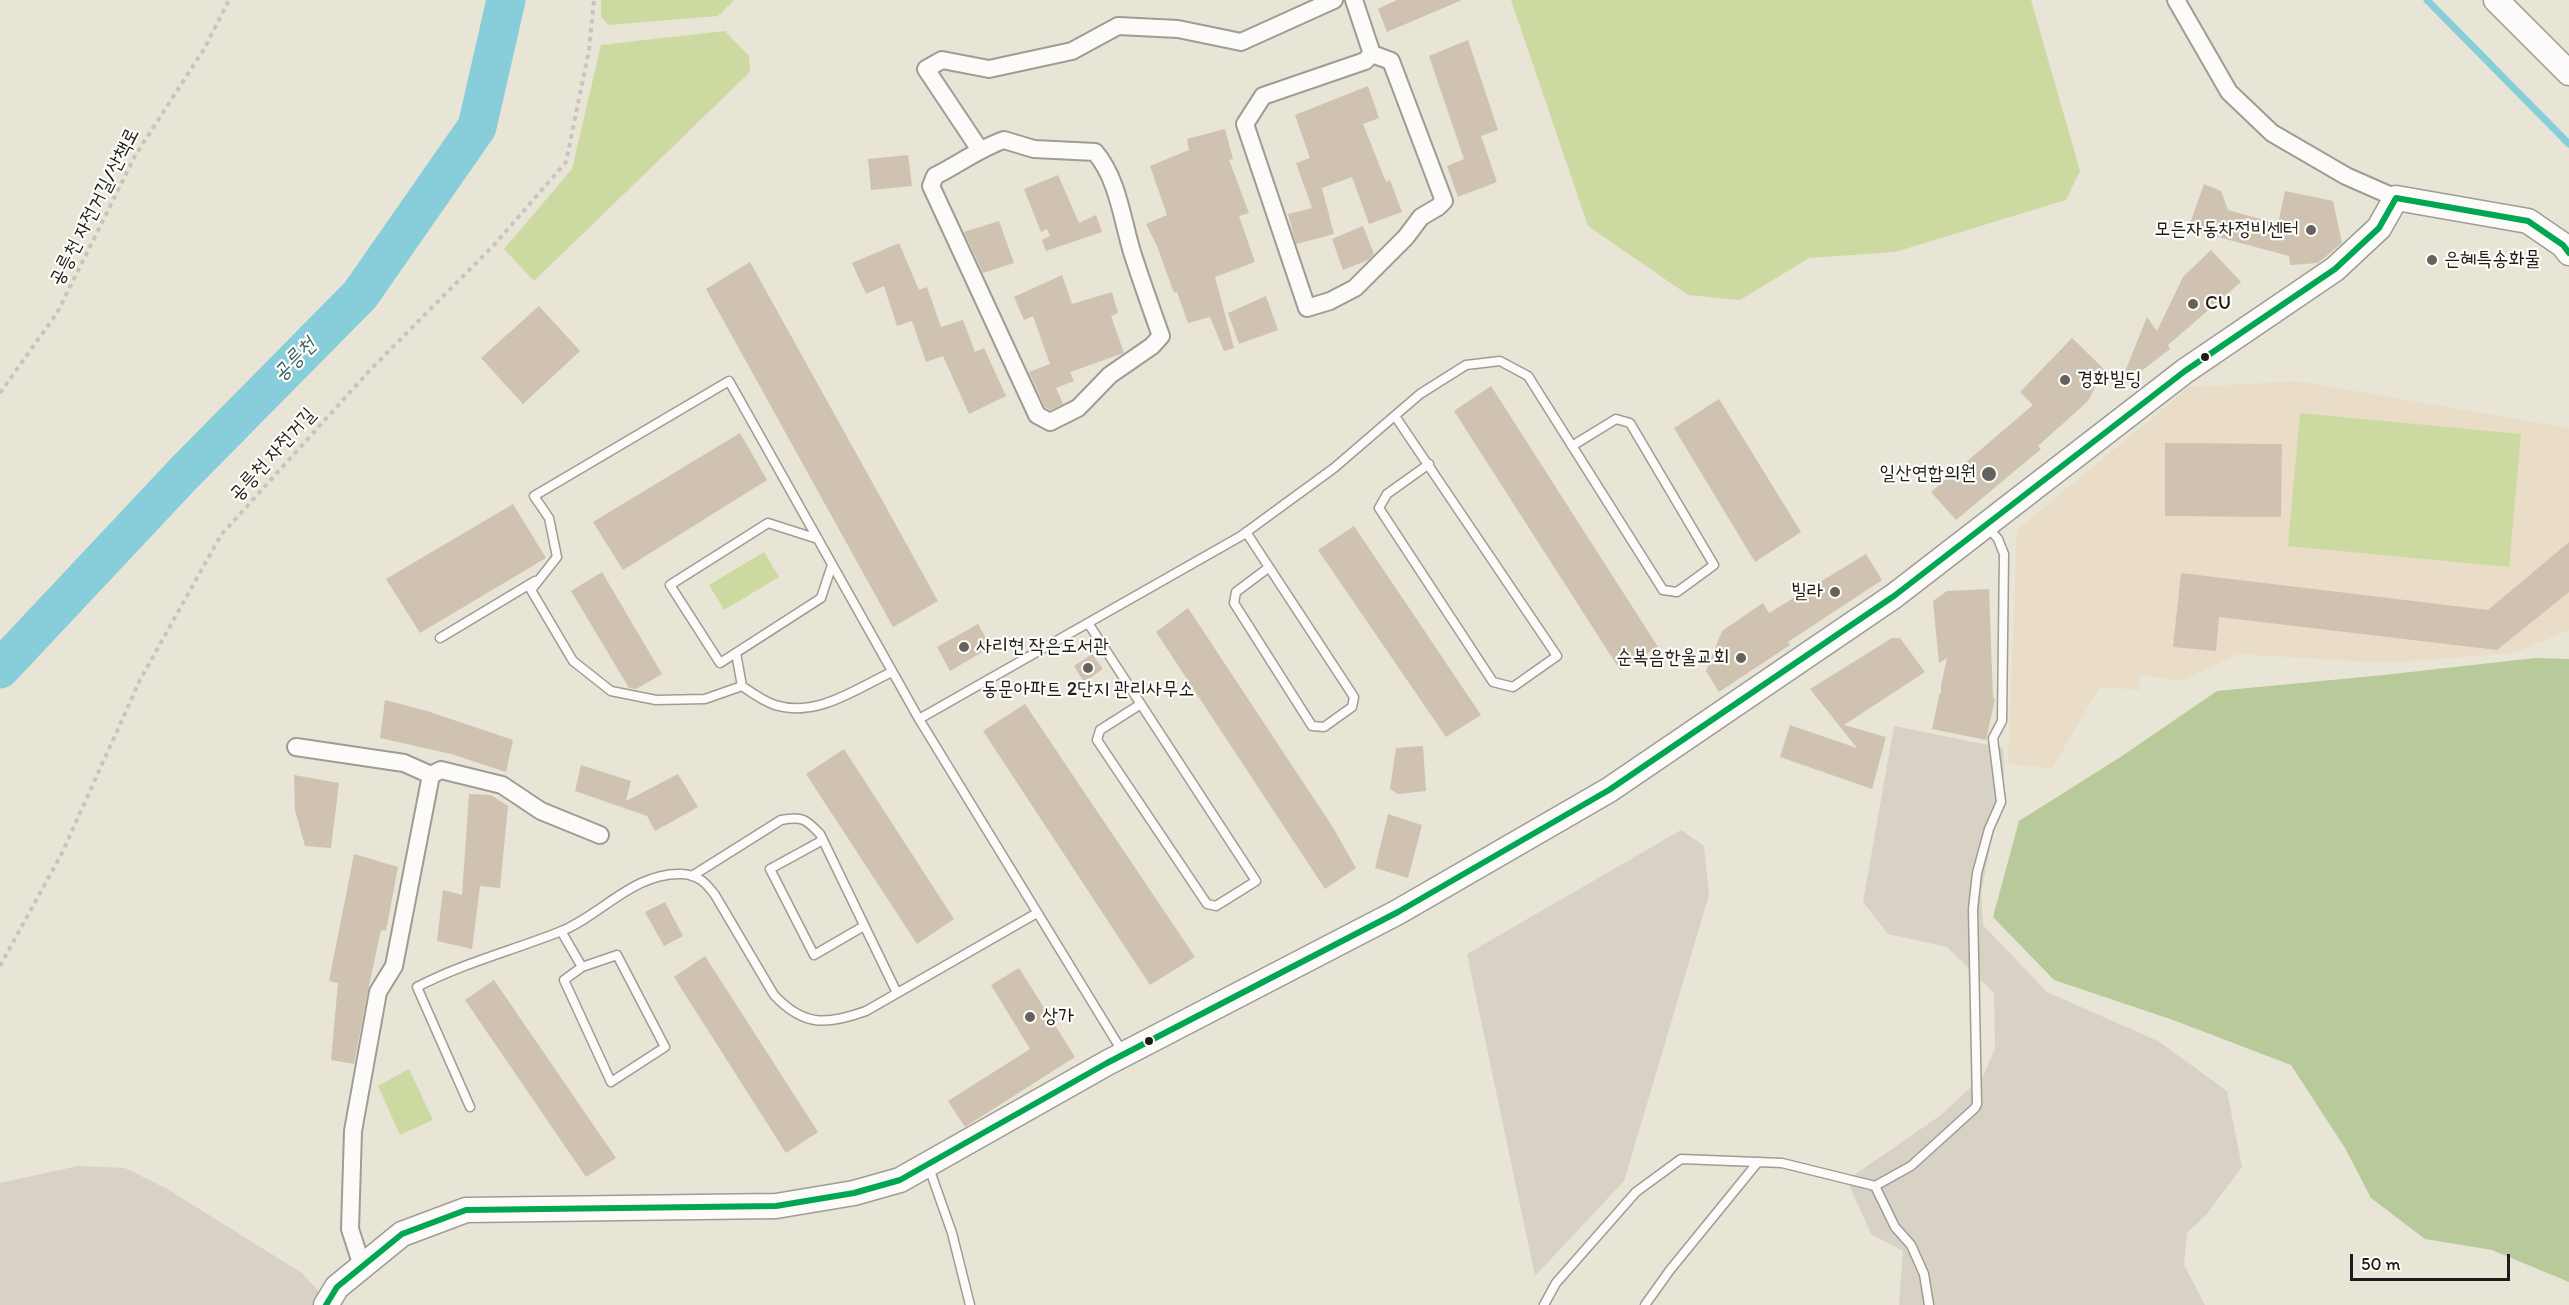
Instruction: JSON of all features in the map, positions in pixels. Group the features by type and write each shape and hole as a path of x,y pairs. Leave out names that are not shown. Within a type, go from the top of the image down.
{"street":[{"path":"980,150 926,69 942,60 989,69 1072,51 1118,26 1178,29 1241,42 1334,0"},
{"path":"1354,0 1372,54"},
{"path":"2176,0 2229,92 2272,133 2346,176 2396,198 2528,221 2563,245 2569,253"},
{"path":"2496,0 2569,73"},
{"path":"1372,54 1390,61 1444,201 1421,217 1406,237 1355,288 1330,301 1307,308 1245,123 1263,96 1365,61 1372,54"},
{"path":"1004,140 1034,149 1095,152 1103,162 1120,204 1132,251 1161,336 1152,346 1110,375 1078,408 1050,422 1036,415 931,186 935,176 967,160 980,150 1004,140"},
{"path":"326,1305 337,1287 402,1234 466,1210 776,1206 854,1193 900,1180 1124,1054 1398,912 1609,790 1894,596 2185,371 2335,269 2379,228 2396,198"},
{"path":"296,747 404,763 430,775 441,770 502,785 541,810 600,835"},
{"path":"362,1266 350,1229 353,1131 378,992 394,966 430,775"}],"lane":[{"path":"919,719 1246,532 1334,468 1420,394 1466,365 1500,361 1528,376 1572,446 1663,590 1677,592 1714,565 1630,423 1616,419 1572,446"},
{"path":"892,672 826,704 798,709 773,704 742,686 705,699 656,700 611,691 573,661 531,590 557,557 549,518 534,496 729,381 919,719 1124,1054"},
{"path":"1395,416 1429,464 1557,656 1513,687 1493,682 1379,508 1387,494 1429,464"},
{"path":"818,539 768,523 670,585 720,663 821,598 832,565"},
{"path":"1544,1305 1556,1283 1636,1192 1681,1159 1782,1163 1875,1186 1911,1166 1973,1111 1977,1104 1974,909 1977,873 1989,829 2001,802 1993,738 2002,721 2004,687 2004,554 1998,539 1986,524"},
{"path":"1246,532 1354,697 1352,707 1324,727 1312,726 1234,603 1236,592 1268,568"},
{"path":"440,638 541,578"},
{"path":"1088,623 1141,704 1256,881 1216,906 1207,904 1097,740 1100,730 1141,704"},
{"path":"736,653 742,686"},
{"path":"692,876 781,820 794,818 807,820 823,840 897,993"},
{"path":"823,840 770,869 814,956 864,926"},
{"path":"470,1107 417,987 449,970 561,931 634,886 681,874 704,880 774,995 786,1008 820,1021 836,1022 866,1011 1037,913"},
{"path":"561,931 582,966"},
{"path":"617,955 665,1047 611,1082 564,980 582,966 617,955"},
{"path":"1645,1305 1670,1270 1758,1162"},
{"path":"928,1164 952,1233 970,1305"},
{"path":"1875,1186 1895,1227 1911,1245 1924,1274 1929,1305"}],"path":[{"name":"공릉천 자전거길/산책로","path":"0,393 57,313 135,156 204,49 229,0"},
{"name":"공릉천 자전거길","path":"0,966 62,853 140,680 221,535 371,369 495,244 566,162 589,50 594,0"}],"shaded area":[{"path":"2297,381 2569,428 2569,630 2514,653 2385,663 2239,654 2180,681 2141,675 2139,690 2100,687 2052,768 2008,764 2017,530 2189,387"},
{"path":"1894,726 2003,748 2004,776 1981,893 1983,925 2047,992 2158,1041 2227,1091 2242,1167 2206,1215 2187,1233 2184,1265 2205,1305 1899,1305 1903,1251 1871,1234 1847,1180 1941,1115 1983,1076 1995,1049 1994,993 1947,947 1888,934 1863,902"},
{"path":"1681,830 1704,846 1709,895 1624,1181 1535,1276 1467,954"},
{"path":"78,1166 125,1168 169,1190 302,1273 323,1296 317,1305 0,1305 0,1183"}],"green space":[{"path":"601,0 734,0 718,16 609,25 601,17"},
{"path":"1511,0 2031,0 2080,171 2066,200 1895,252 1809,258 1740,300 1688,295 1588,226"},
{"path":"725,31 749,56 750,72 534,281 504,249 572,169 601,45"},
{"path":"2300,413 2521,434 2509,567 2288,546"},
{"path":"764,552 779,577 724,610 709,585"},
{"path":"2535,658 2569,659 2569,1282 2492,1250 2425,1239 2371,1198 2345,1148 2291,1065 2173,1020 2054,980 1993,917 2019,821 2119,758 2217,691"},
{"path":"409,1069 433,1120 400,1135 378,1086"}],"building":[{"path":"1397,0 1462,0 1387,32 1378,9"},
{"path":"1468,40 1498,130 1481,136 1497,182 1458,197 1447,166 1464,159 1429,56"},
{"path":"1368,86 1379,118 1363,124 1386,182 1390,180 1402,212 1369,224 1352,177 1322,188 1334,234 1296,244 1288,214 1312,208 1296,163 1310,158 1295,115"},
{"path":"1225,129 1233,159 1229,160 1249,213 1239,216 1255,262 1215,277 1234,348 1224,351 1210,317 1188,323 1177,292 1174,293 1157,246 1146,224 1167,215 1150,166 1189,150 1187,139"},
{"path":"908,155 912,186 871,190 868,159"},
{"path":"1058,175 1079,223 1096,215 1102,232 1046,251 1042,240 1050,236 1047,229 1041,232 1024,189"},
{"path":"2204,184 2221,191 2228,210 2278,224 2285,191 2333,201 2342,243 2318,263 2290,265 2289,256 2188,229"},
{"path":"999,221 1014,263 983,273 964,232"},
{"path":"1363,226 1374,254 1368,260 1343,270 1332,239"},
{"path":"899,243 919,290 927,287 941,327 963,320 975,352 984,348 1006,396 969,414 943,356 926,362 912,321 897,326 884,286 866,294 852,263"},
{"name":"CU","path":"2211,250 2241,282 2168,345 2170,349 2118,389 2147,317 2157,331 2183,277"},
{"path":"750,262 938,601 893,627 706,289"},
{"path":"1062,275 1072,304 1112,292 1118,313 1111,316 1124,353 1070,372 1074,381 1056,388 1063,404 1050,410 1045,407 1029,372 1050,364 1033,316 1024,320 1014,297"},
{"path":"1266,296 1278,330 1239,344 1228,313"},
{"path":"539,306 580,351 523,404 481,358"},
{"path":"2072,338 2104,369 2088,401 2038,446 2041,449 1956,520 1931,492 2033,405 2020,392"},
{"path":"1491,386 1658,647 1620,670 1454,411"},
{"path":"1719,399 1801,532 1755,562 1674,428"},
{"path":"740,433 767,480 623,570 593,522"},
{"path":"2165,443 2282,444 2281,517 2165,516"},
{"path":"513,504 546,558 420,633 386,579"},
{"path":"1354,526 1481,715 1446,737 1318,550"},
{"path":"2569,542 2569,592 2497,650 2219,617 2216,651 2173,647 2181,573 2488,610"},
{"path":"1866,554 1882,580 1788,642 1790,645 1719,692 1706,671 1722,631 1763,603 1769,613"},
{"path":"602,572 662,674 636,689 629,688 571,591"},
{"path":"1989,589 1993,698 1995,699 1986,740 1932,729 1947,658 1939,663 1933,601 1947,591"},
{"path":"1188,608 1332,826 1356,868 1325,889 1156,632"},
{"name":"사리현 작은도서관","path":"978,624 991,647 950,671 937,647"},
{"path":"1892,638 1900,638 1925,672 1844,725 1886,737 1872,789 1780,757 1790,725 1857,748 1810,689"},
{"name":"동문아파트 2단지 관리사무소","path":"1092,654 1103,669 1084,682 1074,666"},
{"path":"385,700 427,711 513,740 506,772 451,754 380,738"},
{"path":"1025,704 1195,957 1150,985 983,731"},
{"path":"1423,746 1426,791 1398,794 1390,789 1396,748"},
{"path":"844,749 954,919 917,944 806,774"},
{"path":"581,765 631,781 626,801 678,774 698,807 655,831 647,816 575,791"},
{"path":"294,775 339,783 331,848 305,846 295,810"},
{"path":"469,794 491,795 508,806 500,888 480,886 472,949 437,941 443,890 462,895"},
{"path":"1388,814 1422,825 1408,878 1375,868"},
{"path":"354,854 398,867 386,931 381,930 354,1064 331,1060 338,983 329,981"},
{"path":"665,902 683,936 664,946 645,912"},
{"path":"705,956 818,1132 786,1153 674,977"},
{"name":"상가","path":"1019,968 1075,1057 965,1127 948,1101 1030,1049 991,985"},
{"path":"494,980 616,1158 586,1177 465,1000"}],"waterway":[{"name":"공릉천","path":"0,669 185,472 360,295 477,127 506,0"},
{"path":"2427,0 2569,144"}],"transit line":[{"path":"326,1305 337,1287 402,1234 466,1210 776,1206 854,1193 900,1180 1107,1063 1398,912 1609,790 1894,596 2185,371 2335,269 2379,228 2396,198 2528,221 2563,245 2569,253"}],"place":[{"name":"모든자동차정비센터","path":"2311,230"},
{"name":"은혜특송화물","path":"2432,260"},
{"name":"CU","path":"2193,304"},
{"name":"경화빌딩","path":"2065,380"},
{"name":"일산연합의원","path":"1989,474"},
{"name":"빌라","path":"1835,592"},
{"name":"사리현 작은도서관","path":"964,647"},
{"name":"순복음한울교회","path":"1741,658"},
{"name":"동문아파트 2단지 관리사무소","path":"1088,668"},
{"name":"상가","path":"1030,1017"}]}
